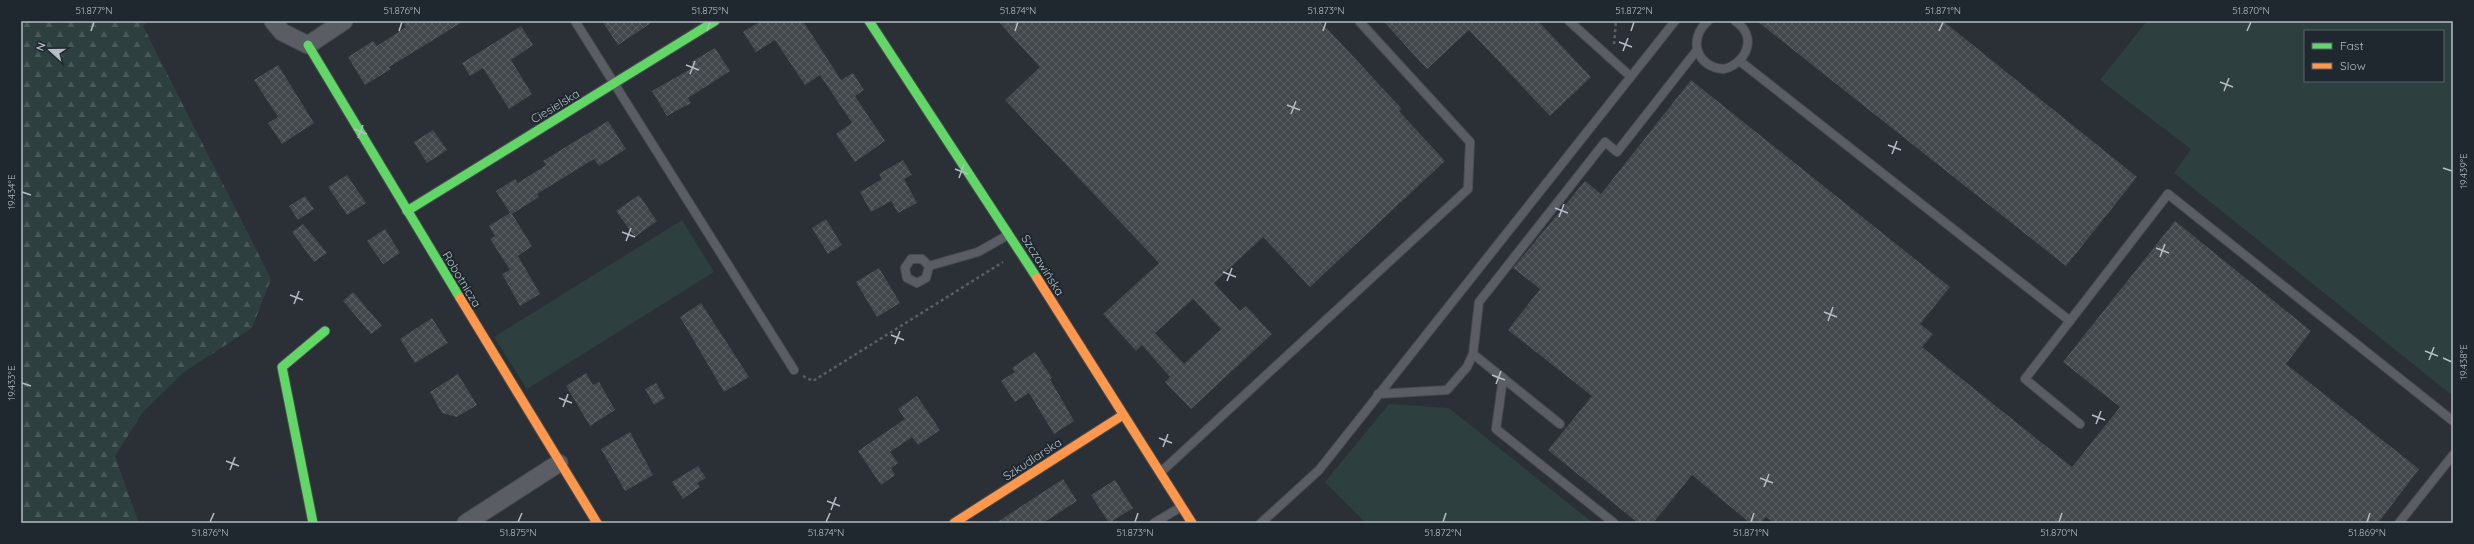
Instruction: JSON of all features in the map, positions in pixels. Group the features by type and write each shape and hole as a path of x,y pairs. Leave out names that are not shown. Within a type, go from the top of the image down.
{"street":[{"path":"273,21 282,32 308,45 344,21"},
{"name":"Ciesielska","path":"407,211 616,84 715,21"},
{"name":"Szczawińska","path":"869,21 1009,234 1192,523"},
{"name":"Robotnicza","path":"308,45 559,463 598,523"},
{"path":"313,523 282,367 325,331"},
{"name":"Szkudlarska","path":"954,523 1123,415"},
{"path":"466,523 559,463"}],"lane":[{"path":"575,21 616,84 794,370"},
{"path":"1160,472 1468,189 1470,142 1359,21"},
{"path":"1261,523 1319,470 1675,21"},
{"path":"1708,21 1698,33 1697,50 1700,59 1715,69 1733,67 1741,62 1746,54 1748,37 1744,30 1735,21"},
{"path":"1574,23 1630,76"},
{"path":"1378,394 1446,390 1467,367 1473,354 1479,302 1605,142 1617,152 1697,50"},
{"path":"1741,62 2070,321"},
{"path":"2080,424 2025,379 2168,194 2453,421"},
{"path":"929,266 978,252 1009,234"},
{"path":"1473,354 1560,424"},
{"path":"1503,378 1496,429 1614,523"},
{"path":"2399,523 2453,455"},
{"path":"1154,523 1182,506"}],"path":[{"path":"794,370 813,381 1003,262"}],"green space":[{"path":"21,21 150,21 143,26 271,279 252,328 184,372 143,412 115,456 139,523 21,523"},
{"path":"2147,21 2453,21 2453,396 2174,173 2191,149 2100,80"},
{"path":"682,220 714,272 527,389 494,337"},
{"path":"1389,404 1449,408 1593,523 1366,523 1325,482"}],"building":[{"path":"402,21 464,21 389,67 391,69 365,85 348,57 373,41 377,46 406,27"},
{"path":"602,21 654,21 618,45"},
{"path":"761,21 803,21 841,80 853,73 864,90 855,96 885,141 855,162 836,134 852,123 820,75 805,85 775,40 756,52 743,32"},
{"path":"998,21 1320,21 1402,109 1399,111 1445,161 1310,287 1263,237 1214,283 1240,311 1246,306 1272,334 1191,409 1165,382 1170,377 1142,345 1136,351 1103,314 1159,263 1005,100 1040,67","holes":["1193,299 1221,329 1184,364 1155,333"]},
{"path":"1383,21 1538,21 1591,77 1550,116 1469,30 1427,69"},
{"path":"1757,21 1943,21 2137,177 2066,266"},
{"path":"521,26 533,45 511,60 532,94 509,109 483,68 470,76 462,63"},
{"path":"715,48 730,71 688,98 691,103 667,116 652,91 694,67 691,62"},
{"path":"278,65 314,123 282,144 268,123 278,117 254,80"},
{"path":"1691,80 1950,287 1920,324 1933,334 1922,347 2072,467 2120,407 2063,362 2175,221 2311,331 2286,364 2419,469 2378,523 1774,523 1766,517 1761,523 1750,523 1692,475 1653,523 1638,523 1548,450 1592,396 1508,330 1540,289 1513,268 1585,181 1601,194"},
{"path":"608,121 626,149 599,166 594,159 537,194 539,197 512,214 532,246 518,256 540,294 520,306 502,274 510,270 490,239 495,236 489,226 510,213 496,191 515,179 518,183 546,165 543,161"},
{"path":"433,130 447,150 427,163 414,142"},
{"path":"903,160 912,175 904,179 917,203 898,213 891,201 871,212 860,192 882,179 879,174"},
{"path":"347,175 366,203 347,215 328,187"},
{"path":"639,195 657,221 635,237 616,211"},
{"path":"305,196 314,209 298,220 289,206"},
{"path":"826,219 842,245 828,254 812,228"},
{"path":"303,224 327,253 314,262 292,232"},
{"path":"385,229 400,253 383,264 367,241"},
{"path":"879,268 900,303 877,317 856,282"},
{"path":"353,292 382,326 371,334 343,301"},
{"path":"701,303 749,377 724,392 680,317"},
{"path":"432,318 448,343 415,363 400,339"},
{"path":"1035,352 1052,378 1050,379 1074,421 1054,434 1029,393 1015,402 1001,381 1015,372 1012,368"},
{"path":"586,373 593,385 599,382 615,410 590,426 566,386"},
{"path":"458,374 477,405 457,417 442,413 430,392"},
{"path":"656,383 665,398 654,405 645,389"},
{"path":"917,396 940,430 918,445 912,437 890,452 898,463 891,468 895,475 881,485 858,451 905,419 898,409"},
{"path":"630,432 653,475 625,491 601,449"},
{"path":"698,466 706,478 697,483 700,487 683,499 672,482"},
{"path":"1063,479 1077,501 1043,523 996,523"},
{"path":"1115,480 1133,508 1109,523 1091,495"}],"traffic: fast":[{"path":"407,211 715,21"},
{"path":"869,21 1037,278"},
{"path":"308,45 460,298"},
{"path":"313,523 282,367 325,331"}],"traffic: slow":[{"path":"1037,278 1192,523"},
{"path":"460,298 597,523"},
{"path":"954,523 1123,415"}]}
